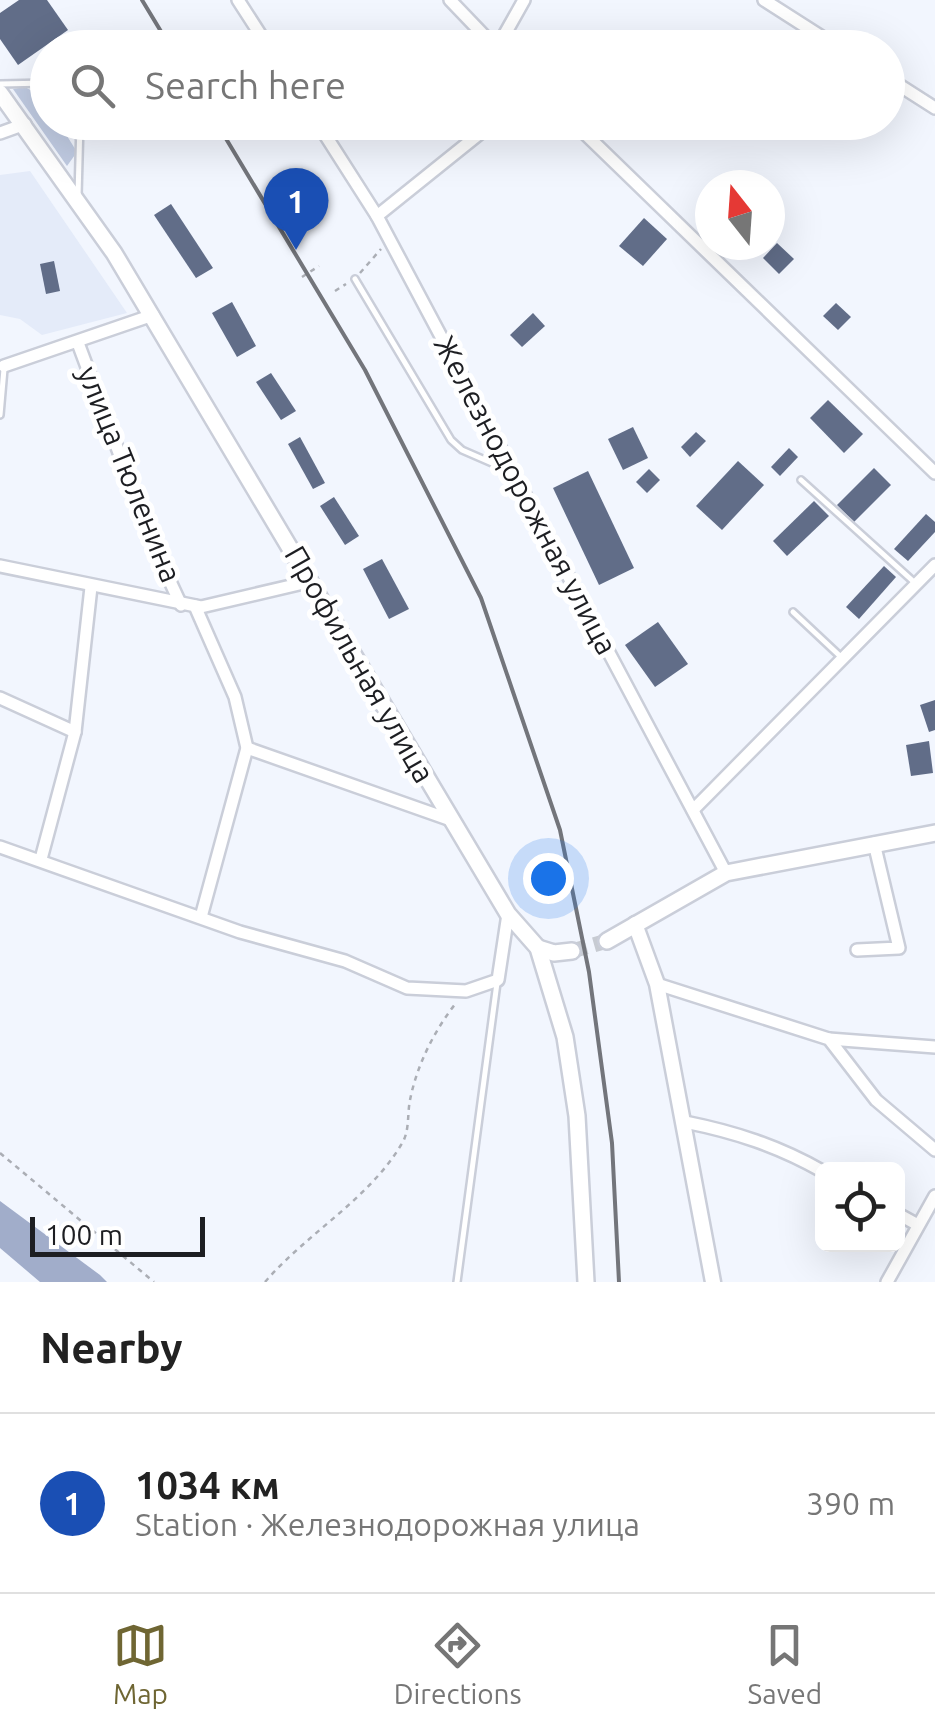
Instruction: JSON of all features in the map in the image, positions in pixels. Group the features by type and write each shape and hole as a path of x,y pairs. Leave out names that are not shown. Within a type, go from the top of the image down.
{"main road":[{"name":"Профильная улица","path":"0,93 30,131"},
{"name":"Профильная улица","path":"36,140 153,315 508,914 538,948 571,1072 586,1282"},
{"path":"607,941 726,873 935,833"},
{"path":"538,948 554,953 572,951"}],"street":[{"path":"238,0 257,30"},
{"path":"450,0 479,30"},
{"path":"506,30 524,0"},
{"path":"764,0 811,30"},
{"path":"905,89 935,108"},
{"path":"0,133 25,124"},
{"name":"Железнодорожная улица","path":"328,140 377,216 518,474 726,873"},
{"path":"377,216 472,140"},
{"path":"592,140 935,473"},
{"path":"4,366 153,315"},
{"name":"улица Тюленина","path":"78,343 155,549 181,605"},
{"path":"693,810 935,565"},
{"path":"0,566 195,606 312,580"},
{"path":"42,859 74,732 91,587"},
{"path":"195,606 235,698 247,748 200,917"},
{"path":"0,698 74,732"},
{"path":"247,748 452,820"},
{"path":"858,950 900,948 874,843"},
{"path":"0,848 42,859 200,917 345,961 407,988 466,991 498,980 508,914"},
{"path":"635,924 657,984 713,1282"},
{"path":"657,984 829,1039 935,1048"},
{"path":"829,1039 876,1100 935,1150"},
{"path":"685,1122 737,1133 789,1152 815,1167"},
{"path":"887,1282 935,1196"},
{"path":"905,1218 918,1226"}],"lane":[{"path":"0,84 30,83"},
{"path":"78,199 80,140"},
{"path":"355,279 451,440 462,450 518,474"},
{"path":"0,415 4,366"},
{"path":"800,480 917,584"},
{"path":"794,612 843,659"},
{"path":"457,1282 498,980"}],"path":[{"path":"335,292 355,279 388,242"},
{"path":"302,277 319,266"},
{"path":"265,1282 286,1258 338,1214 402,1144 410,1099 435,1028 466,991"},
{"path":"0,1153 154,1282"}],"shaded area":[{"path":"13,89 30,90 30,113"},
{"path":"49,140 70,140 77,152 67,166"},
{"path":"30,171 127,313 42,335 20,319 0,315 0,175"},
{"path":"0,1201 107,1282 40,1282 0,1248"}],"building":[{"path":"19,0 47,0 68,30 30,30 30,57 18,65 0,39 0,13"},
{"path":"171,204 213,268 196,278 154,215"},
{"path":"644,218 667,239 643,266 619,246"},
{"path":"785,251 794,259 779,274 765,260 785,260"},
{"path":"54,261 60,291 46,294 40,264"},
{"path":"232,302 256,346 237,357 212,313"},
{"path":"836,303 851,317 838,330 823,316"},
{"path":"533,313 545,326 522,347 510,335"},
{"path":"271,373 296,411 281,420 256,382"},
{"path":"828,400 863,434 844,453 810,418"},
{"path":"633,427 648,458 623,470 608,439"},
{"path":"696,432 706,441 690,457 681,447"},
{"path":"300,437 325,483 313,489 288,444"},
{"path":"789,448 798,457 780,476 771,467"},
{"path":"738,461 764,485 722,530 696,506"},
{"path":"874,468 891,485 854,522 837,505"},
{"path":"649,469 660,480 647,493 636,482"},
{"path":"588,471 634,568 599,585 553,488"},
{"path":"334,497 359,536 345,545 320,506"},
{"path":"814,501 829,516 787,556 773,541"},
{"path":"926,514 935,522 935,532 908,561 894,549"},
{"path":"382,559 409,609 389,619 363,569"},
{"path":"884,566 896,577 859,619 846,607"},
{"path":"658,622 688,664 655,687 625,645"},
{"path":"935,700 935,730 929,732 920,705"},
{"path":"929,741 933,773 911,776 906,745"}],"tunnel":[{"path":"572,951 607,941"}],"railway":[{"path":"142,0 160,30"},
{"path":"227,140 365,370 481,598 560,830 589,972 612,1143 619,1282"}],"place":[{"name":"1034 км","path":"296,250"}]}
